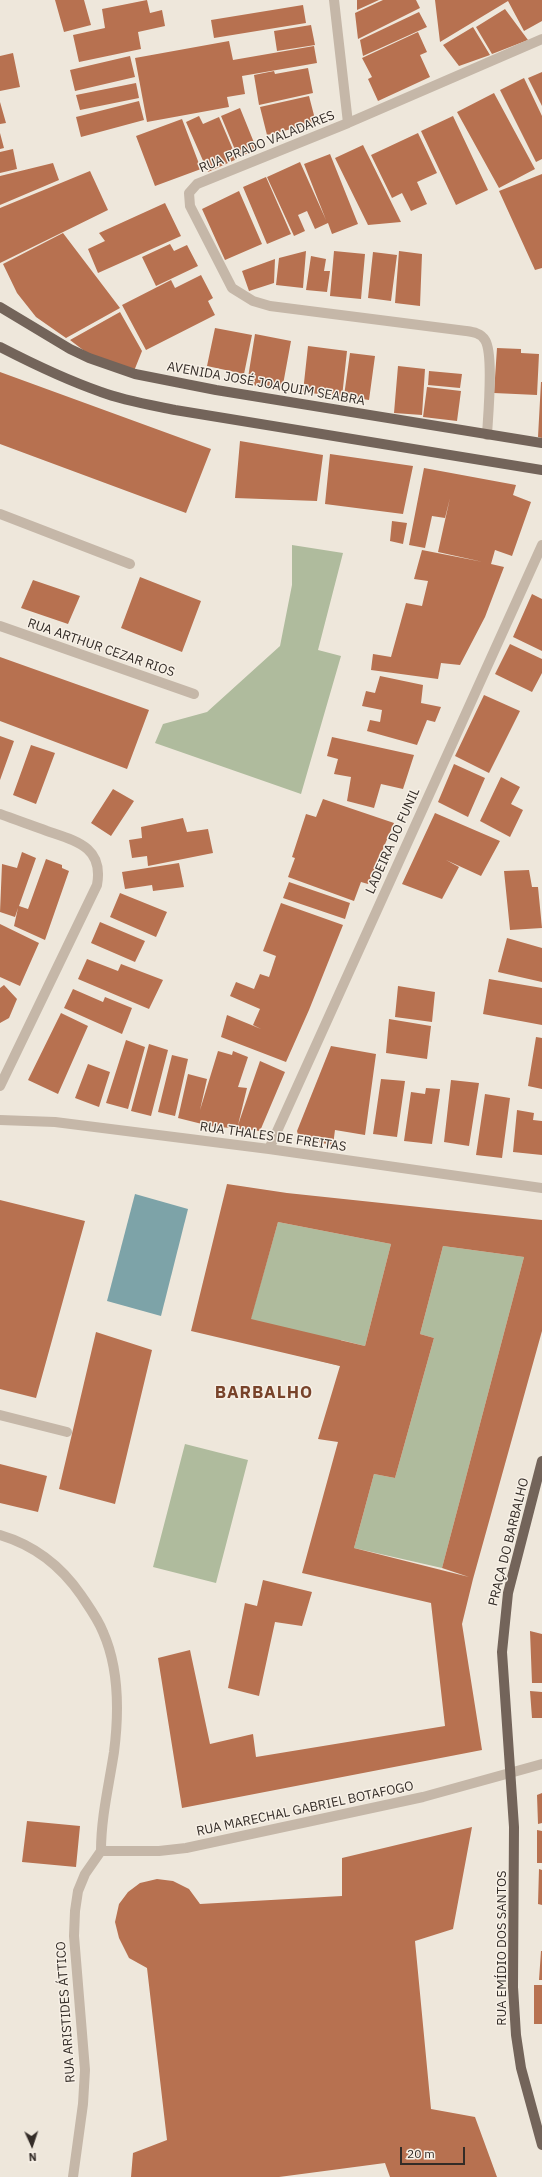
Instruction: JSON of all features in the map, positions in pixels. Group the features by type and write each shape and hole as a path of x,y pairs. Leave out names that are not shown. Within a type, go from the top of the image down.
{"main road":[{"name":"AVENIDA JOSÉ JOAQUIM SEABRA","path":"0,307 76,352 135,374 216,390 542,443"},
{"path":"0,347 64,378 102,393 137,402 175,410 542,470"},
{"name":"PRAÇA DO BARBALHO","path":"511,1772 502,1652 504,1620 508,1593 542,1461"},
{"name":"RUA EMÍDIO DOS SANTOS","path":"511,1772 514,1827 513,1987 516,2035 520,2068 542,2145"}],"street":[{"path":"334,0 348,123"},
{"name":"RUA PRADO VALADARES","path":"487,435 490,360 488,345 481,336 466,331 270,306 253,301 232,288 190,206 188,193 197,184 348,123 542,39"},
{"path":"0,514 130,564"},
{"name":"LADEIRA DO FUNIL","path":"269,1149 542,545"},
{"name":"RUA ARTHUR CEZAR RIOS","path":"0,626 194,694"},
{"path":"0,814 79,842 90,851 97,861 99,872 96,885 0,1083"},
{"name":"RUA THALES DE FREITAS","path":"0,1120 55,1122 269,1149 542,1188"},
{"path":"0,1414 67,1432"},
{"path":"0,1535 26,1544 44,1556 76,1587 92,1611 108,1645 114,1672 116,1725 101,1827 102,1851"},
{"name":"RUA MARECHAL GABRIEL BOTAFOGO","path":"102,1851 158,1851 186,1848 423,1797 542,1764"},
{"name":"RUA ARISTIDES ÁTTICO","path":"73,2177 83,2104 85,2070 74,1936 74,1911 78,1891 85,1874 102,1851"}],"green space":[{"path":"292,545 343,553 318,650 341,656 301,794 155,743 163,724 207,712 280,646 292,585"},
{"path":"278,1222 391,1244 365,1346 341,1340 340,1366 244,1342"},
{"path":"443,1246 524,1257 442,1568 354,1548 374,1474 395,1478 434,1338 420,1334"},
{"path":"185,1444 248,1460 216,1583 153,1567"}],"water":[{"path":"135,1194 188,1209 161,1316 107,1301"}],"building":[{"path":"55,0 84,0 91,25 64,32"},
{"path":"147,0 150,13 162,10 165,26 138,32 141,49 79,62 73,35 105,28 102,9"},
{"path":"357,0 379,0 357,10"},
{"path":"383,0 416,0 420,8 358,39 355,13"},
{"path":"435,0 542,0 542,21 524,31 508,1 440,42"},
{"path":"303,5 306,23 214,38 211,20"},
{"path":"505,9 528,40 492,54 476,27"},
{"path":"419,12 427,27 363,56 360,40"},
{"path":"311,25 315,45 277,51 274,31"},
{"path":"473,27 490,55 459,66 443,45"},
{"path":"418,32 427,52 420,55 430,77 378,101 368,79 372,77 362,58"},
{"path":"229,41 233,60 314,46 317,63 242,76 245,94 227,97 229,107 147,122 135,58"},
{"path":"13,53 20,87 0,91 0,56"},
{"path":"130,56 135,77 75,91 70,70"},
{"path":"308,68 313,93 259,105 254,75 274,71 275,74"},
{"path":"542,72 542,106 528,78"},
{"path":"524,78 542,116 542,159 536,162 500,90"},
{"path":"136,83 139,98 80,110 76,95"},
{"path":"494,93 535,169 499,188 457,112"},
{"path":"309,96 316,123 267,135 260,107"},
{"path":"139,101 144,120 81,137 76,117"},
{"path":"0,102 6,123 0,124"},
{"path":"240,108 257,150 238,157 221,116"},
{"path":"199,116 203,124 219,117 237,159 208,172 186,122"},
{"path":"453,116 488,190 456,205 421,131"},
{"path":"182,119 201,169 155,186 136,136"},
{"path":"0,133 4,148 0,149"},
{"path":"418,133 437,173 417,182 427,204 411,211 402,193 392,198 371,155"},
{"path":"363,145 401,222 368,225 335,158"},
{"path":"13,149 17,169 0,173 0,152"},
{"path":"330,154 358,224 332,234 328,223 315,229 307,211 298,215 305,231 294,236 267,177 300,162 326,220 304,164"},
{"path":"53,163 59,180 0,205 0,176"},
{"path":"90,171 108,210 0,263 0,208"},
{"path":"542,174 542,268 535,270 499,191"},
{"path":"266,177 291,234 267,244 243,187"},
{"path":"239,191 262,244 225,260 202,209"},
{"path":"165,203 181,236 98,273 88,249 105,241 99,233"},
{"path":"63,233 120,308 66,338 36,317 17,293 3,264"},
{"path":"170,244 174,251 187,245 198,266 156,286 142,257"},
{"path":"306,251 303,288 276,285 279,258"},
{"path":"334,251 365,254 361,299 330,296"},
{"path":"399,251 422,254 420,306 395,303"},
{"path":"373,252 397,255 391,301 368,298"},
{"path":"311,256 326,259 324,271 330,271 327,292 306,290"},
{"path":"275,259 274,283 249,291 242,271"},
{"path":"201,275 213,298 208,301 215,315 146,350 122,305 171,280 175,288"},
{"path":"120,312 142,351 134,371 87,353 70,340"},
{"path":"215,328 252,335 244,374 207,366"},
{"path":"255,334 291,341 282,390 247,384"},
{"path":"308,346 347,351 342,397 303,392"},
{"path":"497,348 521,349 521,353 539,354 537,395 494,393"},
{"path":"350,353 375,356 369,400 344,396"},
{"path":"398,366 425,369 422,415 394,413"},
{"path":"429,371 462,374 460,388 428,385"},
{"path":"0,372 211,449 186,513 0,444"},
{"path":"542,382 542,438 538,437"},
{"path":"427,387 461,391 457,421 423,417"},
{"path":"240,441 323,455 317,501 235,498"},
{"path":"330,454 413,466 403,514 325,504"},
{"path":"424,468 516,485 513,495 531,502 512,556 495,550 491,564 504,567 485,617 460,665 441,663 438,679 371,670 373,654 391,657 406,603 422,606 428,581 414,579 422,550 483,562 438,552 450,498 445,518 432,516 425,548 409,545"},
{"path":"392,521 407,523 403,544 390,541"},
{"path":"140,577 201,601 182,652 121,628"},
{"path":"33,580 80,596 68,624 21,608"},
{"path":"532,594 542,599 542,651 513,637"},
{"path":"510,644 542,659 542,673 532,692 495,674"},
{"path":"0,657 149,710 127,769 0,721"},
{"path":"380,676 423,685 421,703 441,707 435,722 427,720 417,745 367,731 370,720 380,722 382,710 362,706 366,691 375,693"},
{"path":"484,695 520,711 489,773 455,756"},
{"path":"0,736 14,741 0,780"},
{"path":"332,737 414,755 403,789 381,784 374,808 347,801 351,777 334,774 338,759 327,756"},
{"path":"31,745 55,753 36,804 13,795"},
{"path":"454,764 485,778 468,817 438,802"},
{"path":"501,777 520,787 511,804 523,810 510,837 480,821"},
{"path":"113,789 134,801 111,836 91,823"},
{"path":"323,799 394,823 368,884 361,882 354,901 288,877 295,858 292,857 306,814 316,817"},
{"path":"435,813 500,841 481,876 446,860 459,867 442,899 402,884"},
{"path":"183,818 187,832 208,829 213,853 148,866 147,856 132,858 129,840 142,838 141,827"},
{"path":"22,852 36,858 19,906 28,909 46,859 62,865 62,868 69,871 45,940 14,926 18,908 15,917 0,912 2,864 17,868"},
{"path":"179,863 184,887 153,891 152,885 125,889 122,872"},
{"path":"529,870 532,887 538,887 542,928 510,930 504,871"},
{"path":"289,882 350,903 345,919 283,898"},
{"path":"120,893 167,912 156,937 110,917"},
{"path":"281,903 343,925 309,1010 286,1062 221,1037 227,1015 261,1029 253,1025 260,1009 230,996 236,982 254,989 260,974 269,977 276,956 263,951"},
{"path":"100,922 145,941 135,962 91,943"},
{"path":"0,924 39,943 20,986 0,977"},
{"path":"507,938 542,948 542,982 498,972"},
{"path":"87,959 118,971 121,964 163,980 149,1009 78,979"},
{"path":"489,979 542,988 542,1025 483,1014"},
{"path":"4,985 17,999 9,1018 0,1023 0,988"},
{"path":"398,986 435,992 432,1022 395,1017"},
{"path":"73,989 103,1002 105,997 132,1008 122,1034 64,1008"},
{"path":"61,1013 88,1026 58,1094 28,1080"},
{"path":"389,1019 431,1026 427,1059 386,1053"},
{"path":"536,1037 542,1038 542,1089 528,1086"},
{"path":"126,1040 145,1047 128,1109 106,1103"},
{"path":"149,1044 168,1050 151,1116 131,1111"},
{"path":"331,1046 376,1054 365,1135 335,1130 333,1145 299,1139 297,1131"},
{"path":"218,1051 232,1055 233,1051 248,1057 238,1087 247,1088 238,1125 260,1061 285,1072 260,1131 210,1126 178,1118 188,1074 207,1079 200,1110"},
{"path":"172,1055 188,1059 175,1116 158,1112"},
{"path":"88,1064 110,1072 99,1107 75,1098"},
{"path":"381,1079 405,1081 397,1137 373,1134"},
{"path":"451,1080 479,1083 469,1146 444,1142"},
{"path":"426,1088 440,1089 432,1144 404,1141 411,1092 425,1094"},
{"path":"485,1094 510,1098 502,1158 476,1155"},
{"path":"517,1110 534,1113 533,1120 542,1121 542,1155 513,1152"},
{"path":"227,1184 287,1193 542,1220 542,1331 473,1579 462,1624 482,1750 182,1808 158,1658 190,1650 210,1744 253,1734 256,1757 445,1726 431,1603 302,1573 338,1442 318,1439 340,1366 191,1331","holes":["278,1222 391,1244 365,1346 251,1319","443,1246 524,1257 442,1568 469,1577 354,1548 374,1474 395,1478 434,1338 420,1334"]},
{"path":"0,1200 85,1221 36,1398 0,1389"},
{"path":"96,1332 152,1350 115,1504 59,1489"},
{"path":"0,1464 47,1476 38,1512 0,1503"},
{"path":"263,1580 312,1592 302,1626 275,1622 259,1696 228,1688 245,1603 257,1606"},
{"path":"530,1631 542,1634 542,1683 532,1683"},
{"path":"530,1691 542,1692 542,1718 532,1718"},
{"path":"542,1793 542,1823 538,1824 537,1795"},
{"path":"27,1821 80,1826 76,1867 22,1862"},
{"path":"472,1827 453,1929 415,1941 431,2109 475,2117 497,2177 390,2177 385,2163 279,2177 131,2177 133,2153 167,2140 147,1968 129,1958 119,1938 115,1922 119,1904 128,1892 140,1883 157,1879 173,1881 189,1889 200,1904 342,1896 342,1858"},
{"path":"537,1830 542,1831 542,1863 537,1863"},
{"path":"539,1869 542,1870 542,1905 538,1904"},
{"path":"541,1951 542,1980 539,1980"},
{"path":"534,1985 542,1985 542,2024 534,2024"}],"district":[{"name":"BARBALHO","path":"264,1393"}]}
